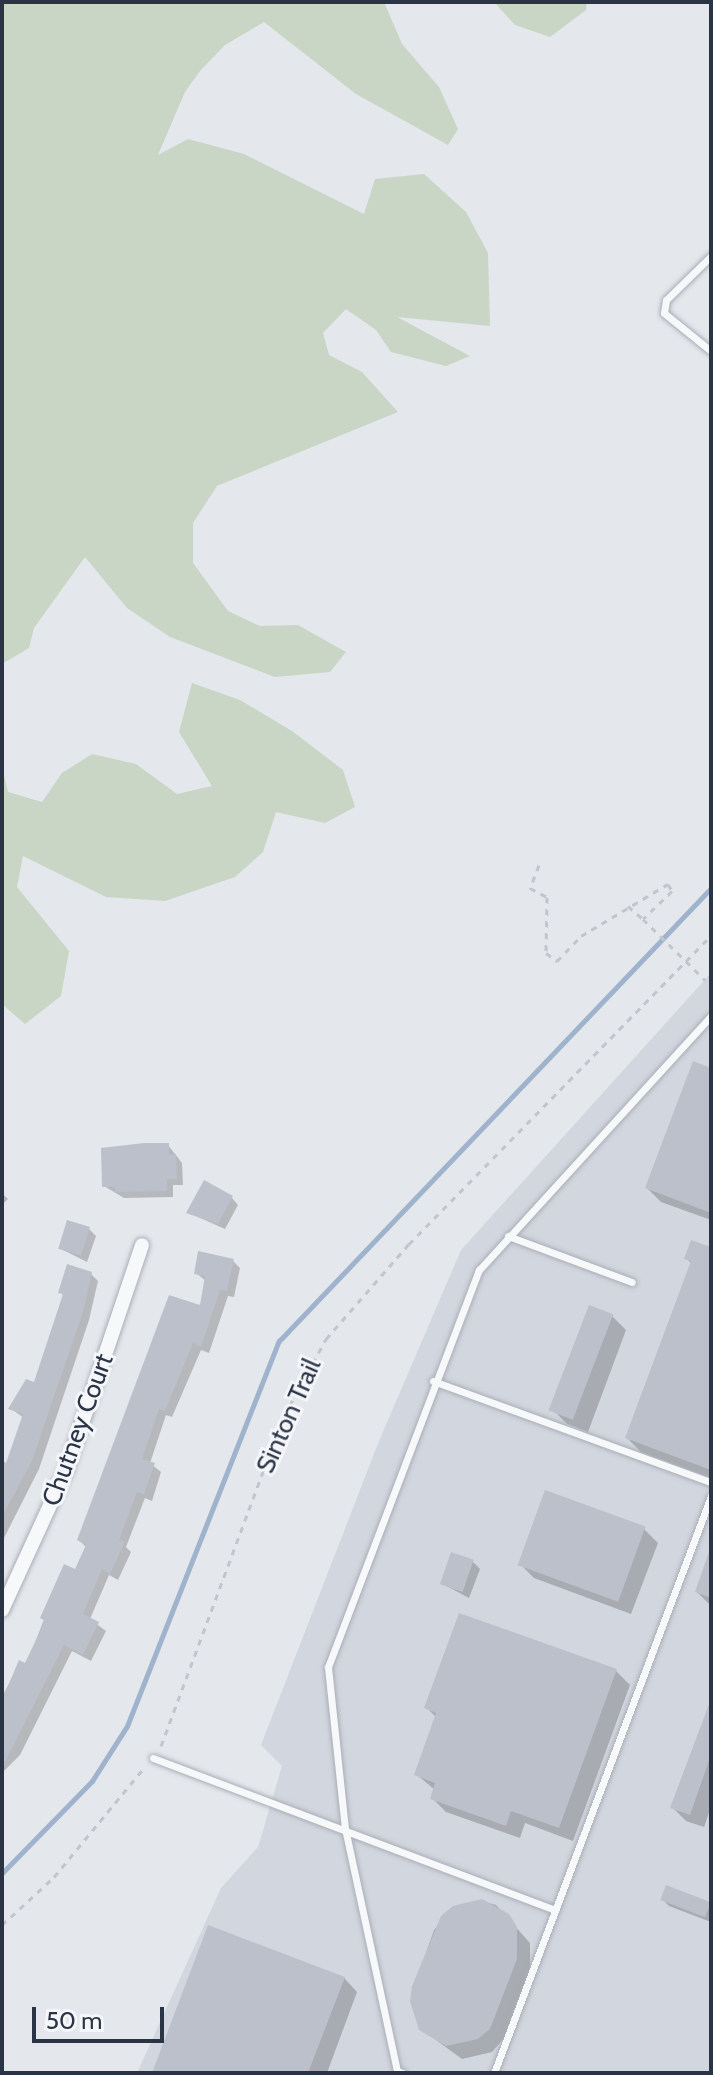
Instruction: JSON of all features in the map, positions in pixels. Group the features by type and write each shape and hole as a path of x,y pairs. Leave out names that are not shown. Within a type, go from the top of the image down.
{"street":[{"name":"Chutney Court","path":"2,1610 67,1468 142,1245"}],"lane":[{"path":"711,256 666,300 664,313 711,351"},
{"path":"396,2072 345,1829 328,1667 469,1287 508,1236 711,1016"},
{"path":"508,1236 632,1282"},
{"path":"433,1381 711,1482"},
{"path":"494,2073 711,1496"},
{"path":"153,1758 555,1910"}],"path":[{"path":"539,865 530,888 547,897 546,953 557,961 581,936 628,905 668,884 672,891 643,919"},
{"path":"628,905 705,980"},
{"name":"Sinton Trail","path":"2,1925 73,1856 166,1740 284,1416 310,1363 343,1316 409,1244 711,936"}],"shaded area":[{"path":"711,973 711,2073 137,2073 221,1888 258,1847 282,1766 261,1745 379,1441 461,1250"}],"green space":[{"path":"2,2 384,2 402,44 439,87 458,129 448,145 356,94 264,22 225,45 200,71 185,92 158,155 188,139 244,154 364,214 375,179 424,174 466,212 488,253 490,326 397,317 470,356 446,366 391,352 376,330 346,309 323,333 329,355 362,372 398,412 217,486 193,523 193,563 228,611 260,626 298,625 346,652 330,672 275,677 170,637 127,608 85,557 34,628 29,648 2,664"},
{"path":"494,2 587,2 586,10 550,37 515,25"},
{"path":"192,683 240,700 292,731 343,770 355,807 325,823 276,812 263,852 235,877 165,901 106,897 23,856 17,887 69,951 61,996 25,1024 2,1004 2,767 8,792 42,802 62,773 92,754 136,764 177,794 212,786 179,732"}],"building":[{"path":"693,1061 711,1068 711,1213 645,1188"},
{"path":"169,1143 169,1155 176,1154 177,1179 167,1179 167,1191 115,1192 115,1187 102,1187 101,1148"},
{"path":"204,1180 233,1196 218,1224 186,1213"},
{"path":"67,1220 90,1227 81,1256 58,1249"},
{"path":"691,1240 711,1247 711,1470 625,1438 691,1261 684,1259"},
{"path":"198,1251 234,1259 227,1291 220,1290 201,1347 193,1343 165,1411 159,1409 142,1459 155,1463 144,1494 137,1492 119,1540 125,1542 110,1574 102,1569 83,1614 99,1622 83,1655 64,1645 2,1768 2,1700 19,1660 25,1663 45,1621 40,1618 64,1564 75,1569 86,1545 77,1540 169,1295 200,1305 205,1276 194,1274"},
{"path":"67,1264 92,1272 83,1312 32,1461 2,1517 2,1461 6,1463 23,1414 8,1409 26,1379 34,1382 63,1294 58,1293"},
{"path":"589,1305 613,1314 573,1420 549,1410"},
{"path":"545,1490 646,1527 618,1602 518,1565"},
{"path":"451,1552 474,1560 463,1592 440,1584"},
{"path":"711,1553 711,1598 695,1592"},
{"path":"459,1613 617,1669 559,1828 511,1811 506,1826 430,1799 435,1783 414,1775 436,1713 424,1708"},
{"path":"711,1699 711,1755 690,1815 670,1808"},
{"path":"666,1885 711,1902 705,1917 660,1900"},
{"path":"482,1899 509,1914 517,1927 517,1959 490,2029 478,2039 446,2046 419,2030 410,2001 412,1986 441,1916 453,1906"},
{"path":"208,1925 345,1977 308,2073 152,2073"}],"waterway":[{"path":"2,1873 92,1781 127,1726 279,1341 711,888"}]}
